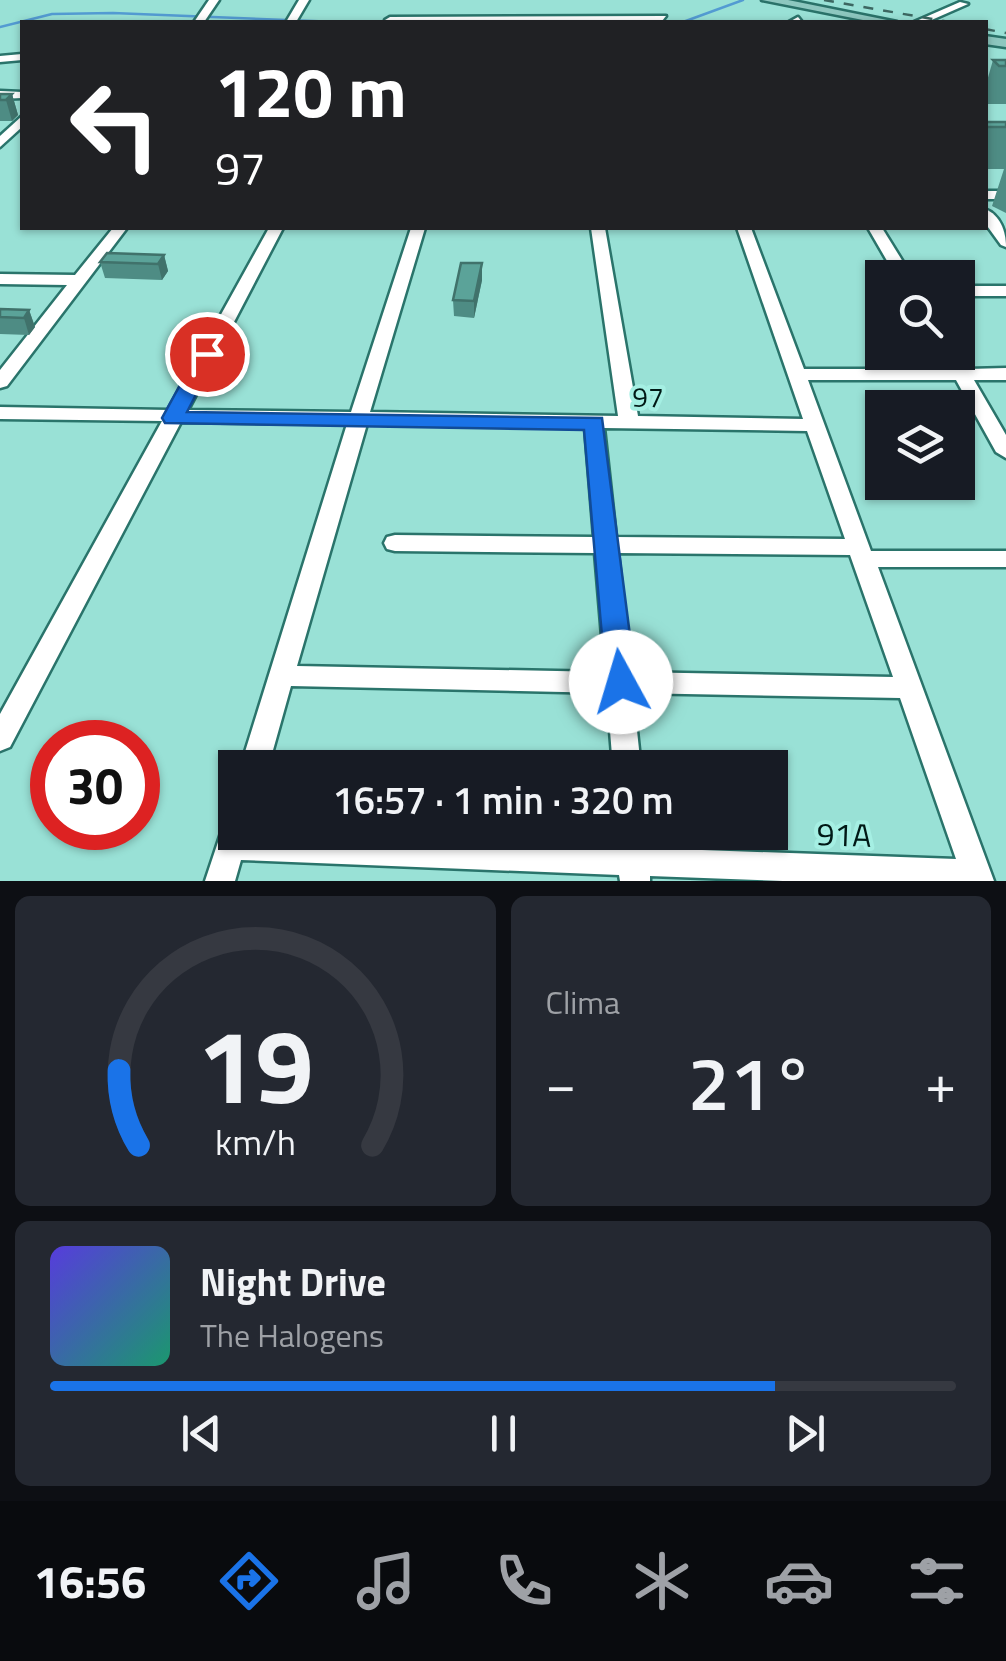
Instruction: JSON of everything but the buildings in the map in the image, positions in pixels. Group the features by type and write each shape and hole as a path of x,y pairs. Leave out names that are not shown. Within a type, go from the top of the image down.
{"main road":[{"path":"768,0 879,20"}],"street":[{"path":"201,19 214,0"},
{"path":"391,18 664,20 656,0"},
{"path":"924,20 963,4"},
{"path":"0,143 20,122"},
{"path":"988,217 1006,242"},
{"path":"0,382 118,230"},
{"path":"0,739 275,230"},
{"path":"259,750 325,538 355,421 417,230"},
{"path":"598,230 629,424"},
{"path":"745,230 978,878"},
{"path":"876,230 895,260"},
{"path":"0,280 80,280"},
{"path":"975,290 1006,290"},
{"path":"959,370 1006,452"},
{"path":"795,375 1006,374"},
{"name":"97","path":"0,413 816,425"},
{"path":"594,423 626,750"},
{"path":"395,543 607,545 1006,559"},
{"path":"282,676 910,688"},
{"path":"220,881 230,850"},
{"name":"91A","path":"465,850 978,878"}],"waterway":[{"path":"688,20 743,0"},
{"path":"28,20 52,14 113,13 288,20"},
{"path":"0,27 20,22"}],"railway":[{"path":"824,0 938,20"},
{"path":"988,30 1006,33"}],"route":[{"path":"207,354 173,418 594,423 621,682"}]}
